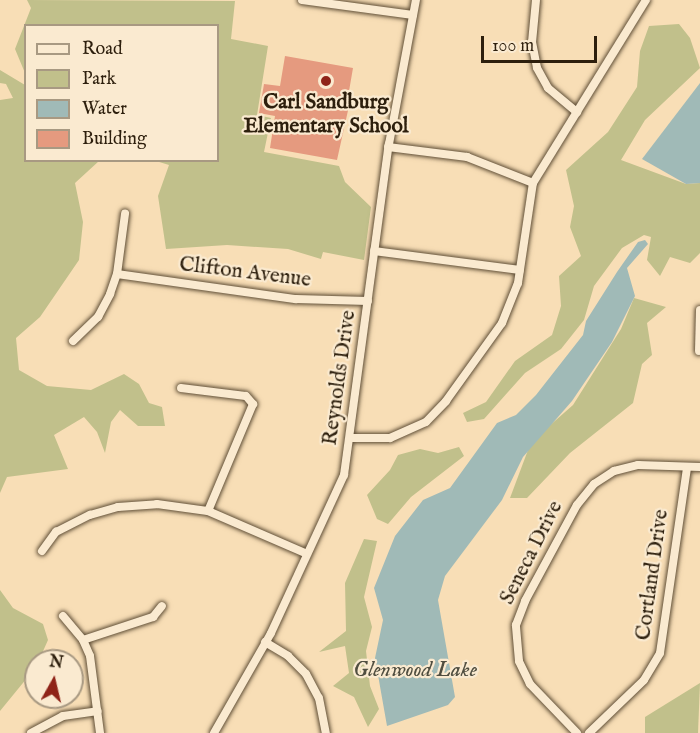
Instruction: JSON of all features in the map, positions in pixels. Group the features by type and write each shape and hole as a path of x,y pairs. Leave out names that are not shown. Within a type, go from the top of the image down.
{"street":[{"path":"302,0 413,15"},
{"name":"Reynolds Drive","path":"214,733 266,642 305,553 344,475 388,147 416,0"},
{"path":"536,0 532,42 537,68 553,93 577,112"},
{"path":"350,438 376,440 402,435 436,414 509,310 520,270 534,183 646,0"},
{"path":"388,147 467,157 534,183"},
{"path":"73,341 98,317 117,274 125,214"},
{"path":"374,251 520,270"},
{"name":"Clifton Avenue","path":"117,274 296,299 368,302"},
{"path":"699,351 700,309"},
{"path":"181,388 246,396 254,404 208,511"},
{"name":"Seneca Drive","path":"577,733 523,673 515,637 520,612 577,505 594,484 626,467 700,467"},
{"name":"Cortland Drive","path":"589,733 644,680 660,653 687,467"},
{"path":"42,551 56,532 111,508 173,504 208,511 305,553"},
{"path":"84,640 153,617 162,606"},
{"path":"63,616 84,640 90,656 100,733"},
{"path":"266,642 288,656 306,674 319,698 326,733"},
{"path":"31,733 63,716 98,711"}],"green space":[{"path":"27,0 235,1 231,39 268,46 257,115 271,118 264,152 339,166 345,182 371,207 364,260 323,252 321,259 288,249 227,245 166,249 158,196 169,165 159,162 219,162 219,24 25,24 31,8"},
{"path":"679,24 690,38 700,68 645,120 621,160 686,184 700,183 700,253 690,263 670,257 660,276 647,260 651,237 644,235 622,248 594,286 584,320 561,349 525,373 484,419 467,422 463,413 486,402 515,361 552,335 561,306 559,276 581,256 570,227 574,206 566,170 608,132 637,87 640,51 649,26"},
{"path":"24,26 24,71 15,49"},
{"path":"0,70 24,84 24,162 98,162 75,183 83,222 79,260 40,317 16,338 19,370 47,386 91,390 124,374 139,384 149,403 162,407 165,426 138,426 120,410 111,422 105,453 97,432 84,417 54,435 68,469 7,477 0,493 0,100 13,98 6,84 0,83"},
{"path":"634,298 666,307 647,323 652,355 642,364 633,403 570,453 527,498 510,498 531,442 573,405 621,329"},
{"path":"459,447 464,456 411,497 388,524 377,519 367,495 390,470 398,455 420,449 438,453"},
{"path":"364,539 377,541 364,597 372,627 366,651 370,686 379,709 368,727 354,697 333,686 349,673 345,646 319,652 346,631 345,583"},
{"path":"0,590 13,608 43,624 48,640 44,649 24,649 24,682 0,711"},
{"path":"700,683 698,733 645,733 645,717"}],"water":[{"path":"700,83 700,183 686,184 642,159"},
{"name":"Glenwood Lake","path":"645,240 648,244 627,268 635,296 612,342 572,401 523,457 502,500 445,576 438,600 455,697 448,705 387,726 375,658 383,620 374,588 395,536 423,500 450,488 497,423 516,415 536,395 583,335 586,321 638,242"}],"building":[{"path":"285,56 353,68 348,97 351,97 337,160 270,148 275,116 259,113 264,84 280,86"}],"place":[{"name":"Carl Sandburg Elementary School","path":"326,81"}]}
